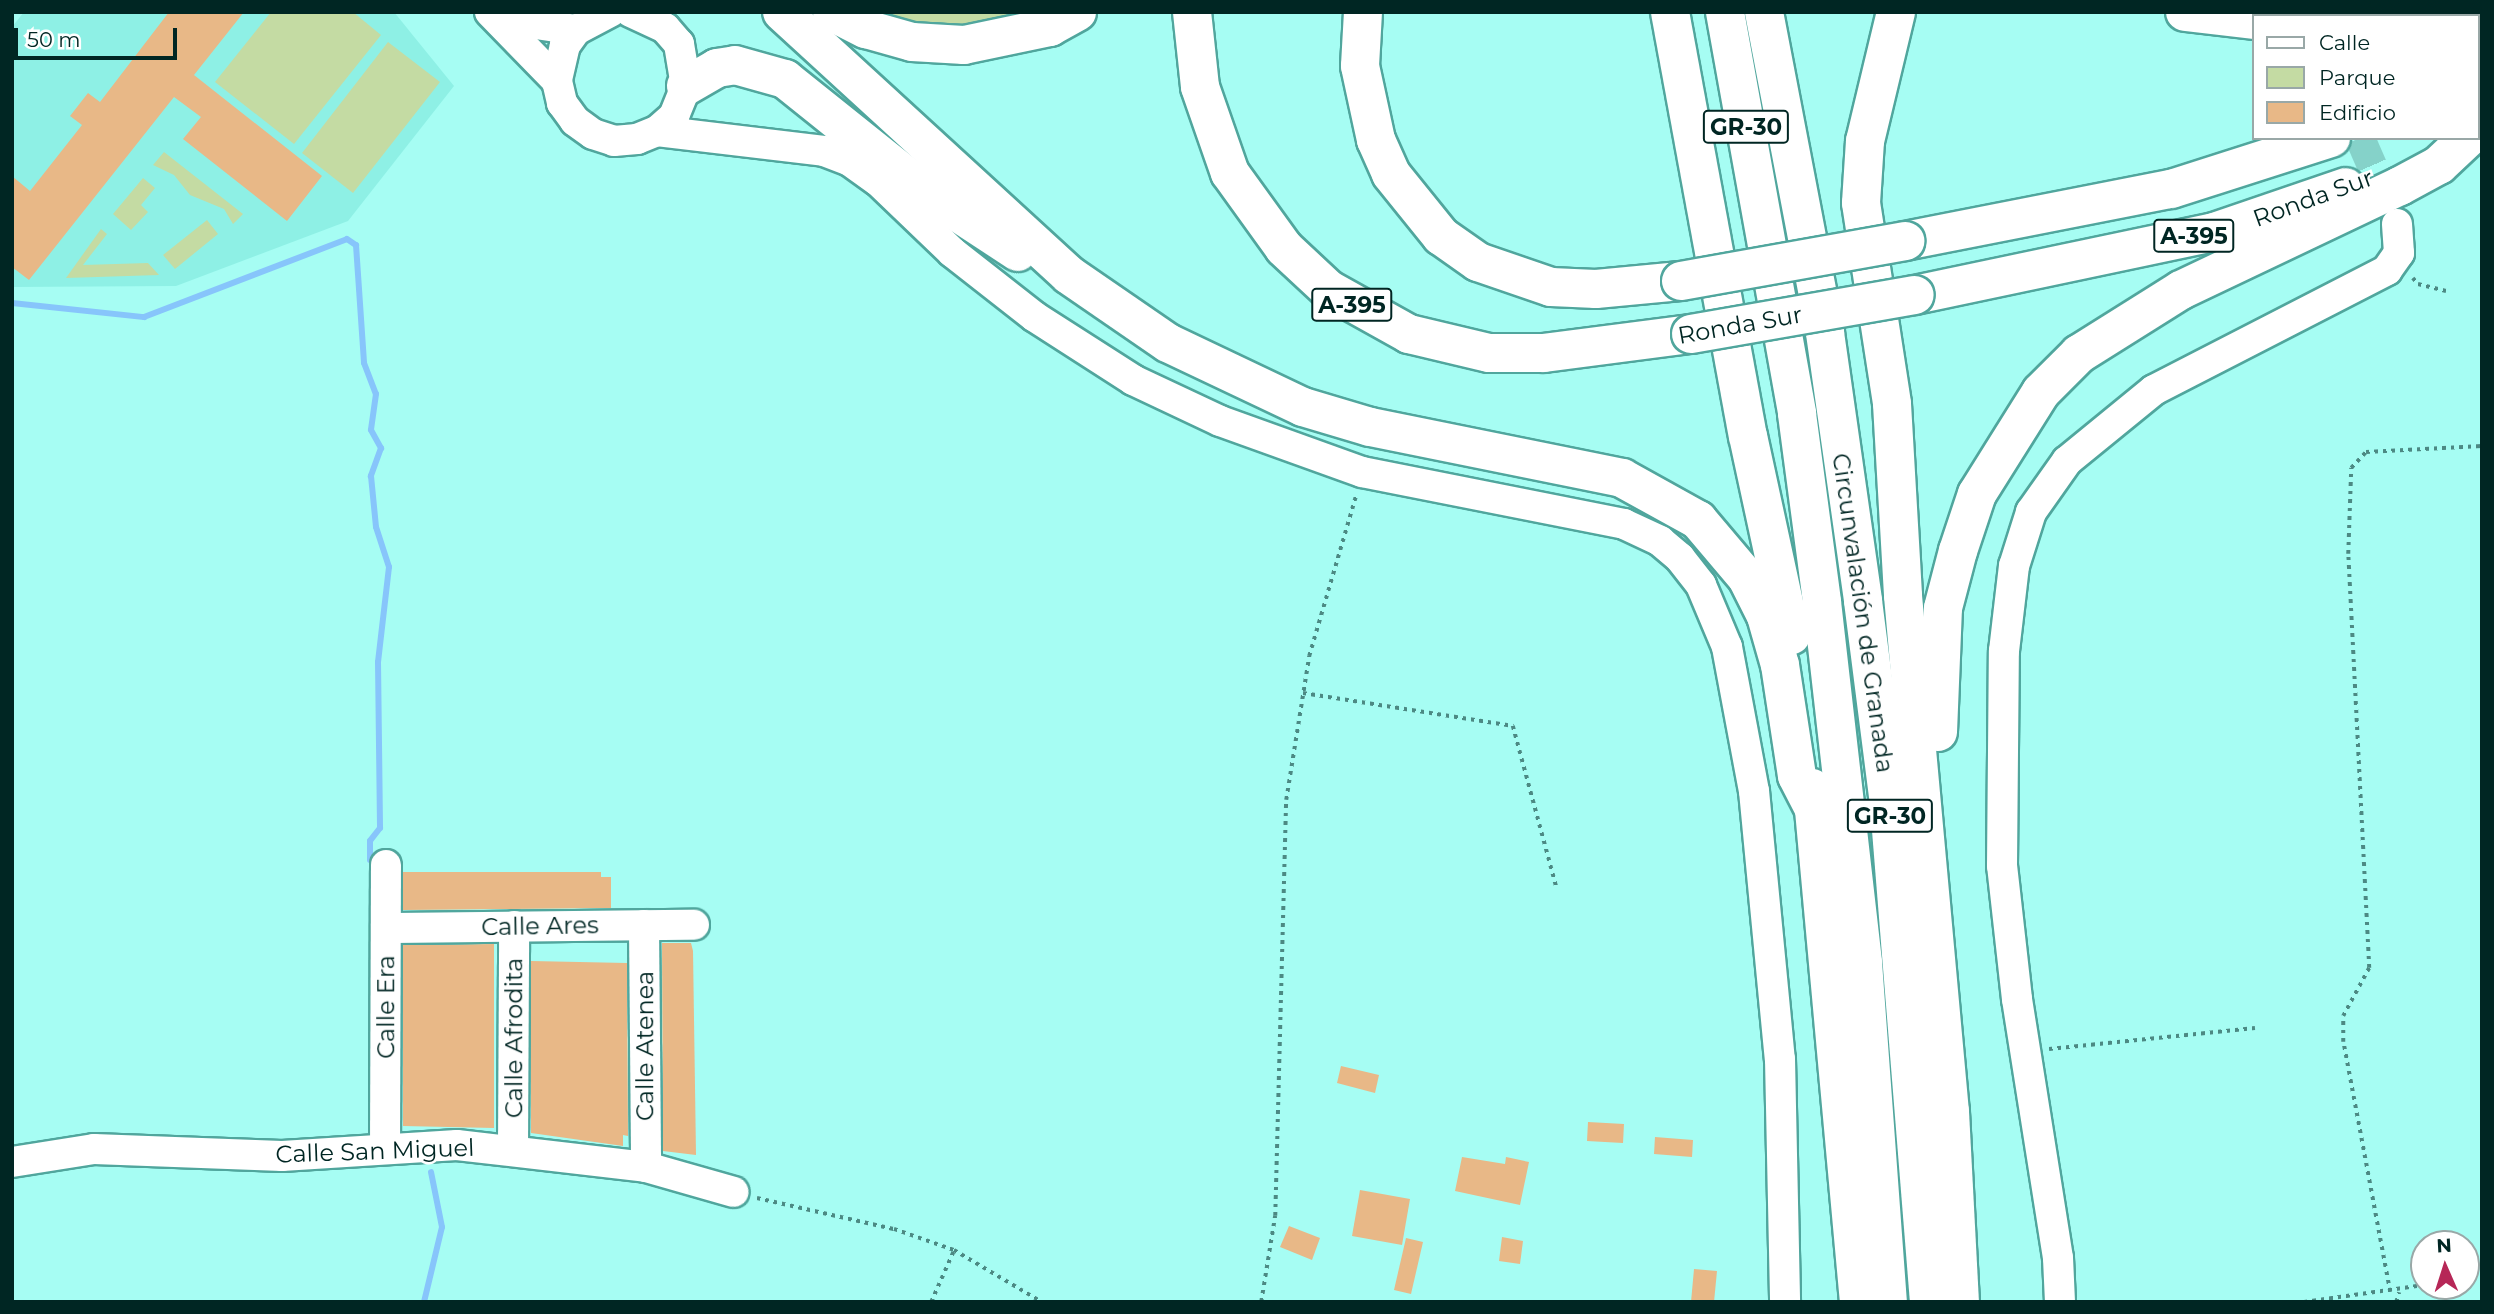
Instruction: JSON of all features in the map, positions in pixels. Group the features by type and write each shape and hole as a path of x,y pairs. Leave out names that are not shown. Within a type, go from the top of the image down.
{"highway":[{"path":"782,12 1069,275 1168,343 1303,407 1370,427 1622,478 1698,520 1747,578 1766,616 1785,688 1797,776 1816,813"},
{"path":"832,12 866,29 912,42 964,45 1050,27 1077,12"},
{"name":"Ronda Sur","path":"1192,12 1200,87 1230,173 1284,248 1328,289 1409,334 1489,353 1545,353 1691,334 1915,295 2214,232 2283,211 2457,140"},
{"path":"1363,12 1360,66 1376,140 1391,174 1441,236 1478,262 1550,287 1596,289 1681,281 1905,241 2171,189 2325,140"},
{"path":"1670,12 1748,436 1787,610 1816,813 1859,1302"},
{"name":"Circunvalación de Granada","path":"1725,12 1797,414 1828,643 1861,937 1888,1302"},
{"name":"Circunvalación de Granada","path":"1764,12 1825,333 1865,615 1907,998 1929,1302"},
{"path":"1896,12 1865,141 1861,203 1892,404 1903,596 1931,898 1960,1302"},
{"path":"2185,12 2252,20"},
{"path":"685,91 717,68 735,65 785,79 989,237 1069,275"},
{"path":"1931,898 1939,833 1937,672 1943,608 1977,494 2041,392 2079,354 2181,290 2400,186 2439,164 2466,140"}],"street":[{"path":"490,12 557,81"},
{"path":"502,12 522,22 594,18"},
{"path":"594,18 565,45 557,81 562,103 575,121 593,134 614,141 637,139 657,131 674,116 685,91 679,44 641,14"},
{"path":"685,91 731,133 758,144"},
{"path":"657,131 824,151 850,161 878,181 952,252 1035,317 1133,380 1220,421 1362,472 1624,524 1660,541 1701,585 1727,648 1754,791 1780,1059 1785,1302"},
{"path":"2060,1302 2058,1258 2026,1051 2002,866 2003,678 2014,566 2031,512 2067,461 2154,390 2396,262 2400,240 2397,224"},
{"name":"Calle Era","path":"385,1148 386,865"},
{"name":"Calle Atenea","path":"644,925 646,1167"},
{"name":"Calle Ares","path":"386,928 694,925"},
{"name":"Calle Afrodita","path":"513,1150 514,926"},
{"name":"Calle San Miguel","path":"12,1162 93,1149 282,1156 457,1145 646,1167 734,1192"}],"path":[{"path":"2396,262 2418,284 2446,291"},
{"path":"2390,1292 2343,1042 2343,1016 2369,968 2348,554 2351,468 2366,452 2482,446"},
{"path":"1261,1302 1275,1216 1286,800 1309,656 1362,472"},
{"path":"1303,693 1513,726 1557,890"},
{"path":"2026,1051 2255,1028"},
{"path":"734,1192 894,1229 954,1250 1012,1280 1042,1302"},
{"path":"931,1302 954,1250"},
{"path":"2304,1302 2410,1289"},
{"path":"2396,1302 2399,1292"}],"shaded area":[{"path":"24,12 394,12 454,86 348,221 176,286 12,287 12,27"}],"green space":[{"path":"271,12 353,12 381,35 294,144 215,82"},
{"path":"881,12 1039,12 978,26 910,21"},
{"path":"388,42 440,82 353,193 302,153"},
{"path":"164,152 243,214 233,224 224,209 190,195 174,175 153,165"},
{"path":"143,178 155,188 141,205 148,212 131,230 113,214"},
{"path":"207,220 218,234 175,269 163,255"},
{"path":"101,229 107,234 83,265 148,263 159,275 66,278"}],"building":[{"path":"169,12 244,12 194,75 322,176 287,221 183,139 201,117 174,97 29,280 12,267 12,176 30,191 82,125 70,116 88,93 100,102"},
{"path":"403,872 601,872 601,877 611,877 611,908 403,910"},
{"path":"662,943 691,943 693,951 696,1155 663,1151"},
{"path":"494,944 494,1128 403,1126 403,945"},
{"path":"531,961 627,963 628,1136 623,1135 623,1146 531,1133"},
{"path":"1341,1066 1379,1075 1375,1093 1337,1083"},
{"path":"1588,1122 1624,1124 1623,1143 1587,1141"},
{"path":"1655,1137 1693,1140 1692,1157 1654,1154"},
{"path":"1462,1157 1505,1164 1506,1157 1529,1162 1520,1205 1455,1191"},
{"path":"1360,1190 1410,1199 1402,1245 1352,1236"},
{"path":"1289,1226 1320,1238 1312,1260 1280,1247"},
{"path":"1502,1237 1523,1241 1520,1264 1499,1261"},
{"path":"1406,1238 1423,1242 1411,1294 1394,1290"},
{"path":"1694,1269 1717,1271 1714,1302 1691,1302"}],"waterway":[{"path":"12,303 144,317 347,239 356,245 364,363 376,394 371,430 381,448 371,476 376,527 389,567 378,662 380,828 370,841 370,860"},
{"path":"424,1302 442,1227 431,1172"}],"tunnel":[{"path":"2361,140 2393,214"}]}
